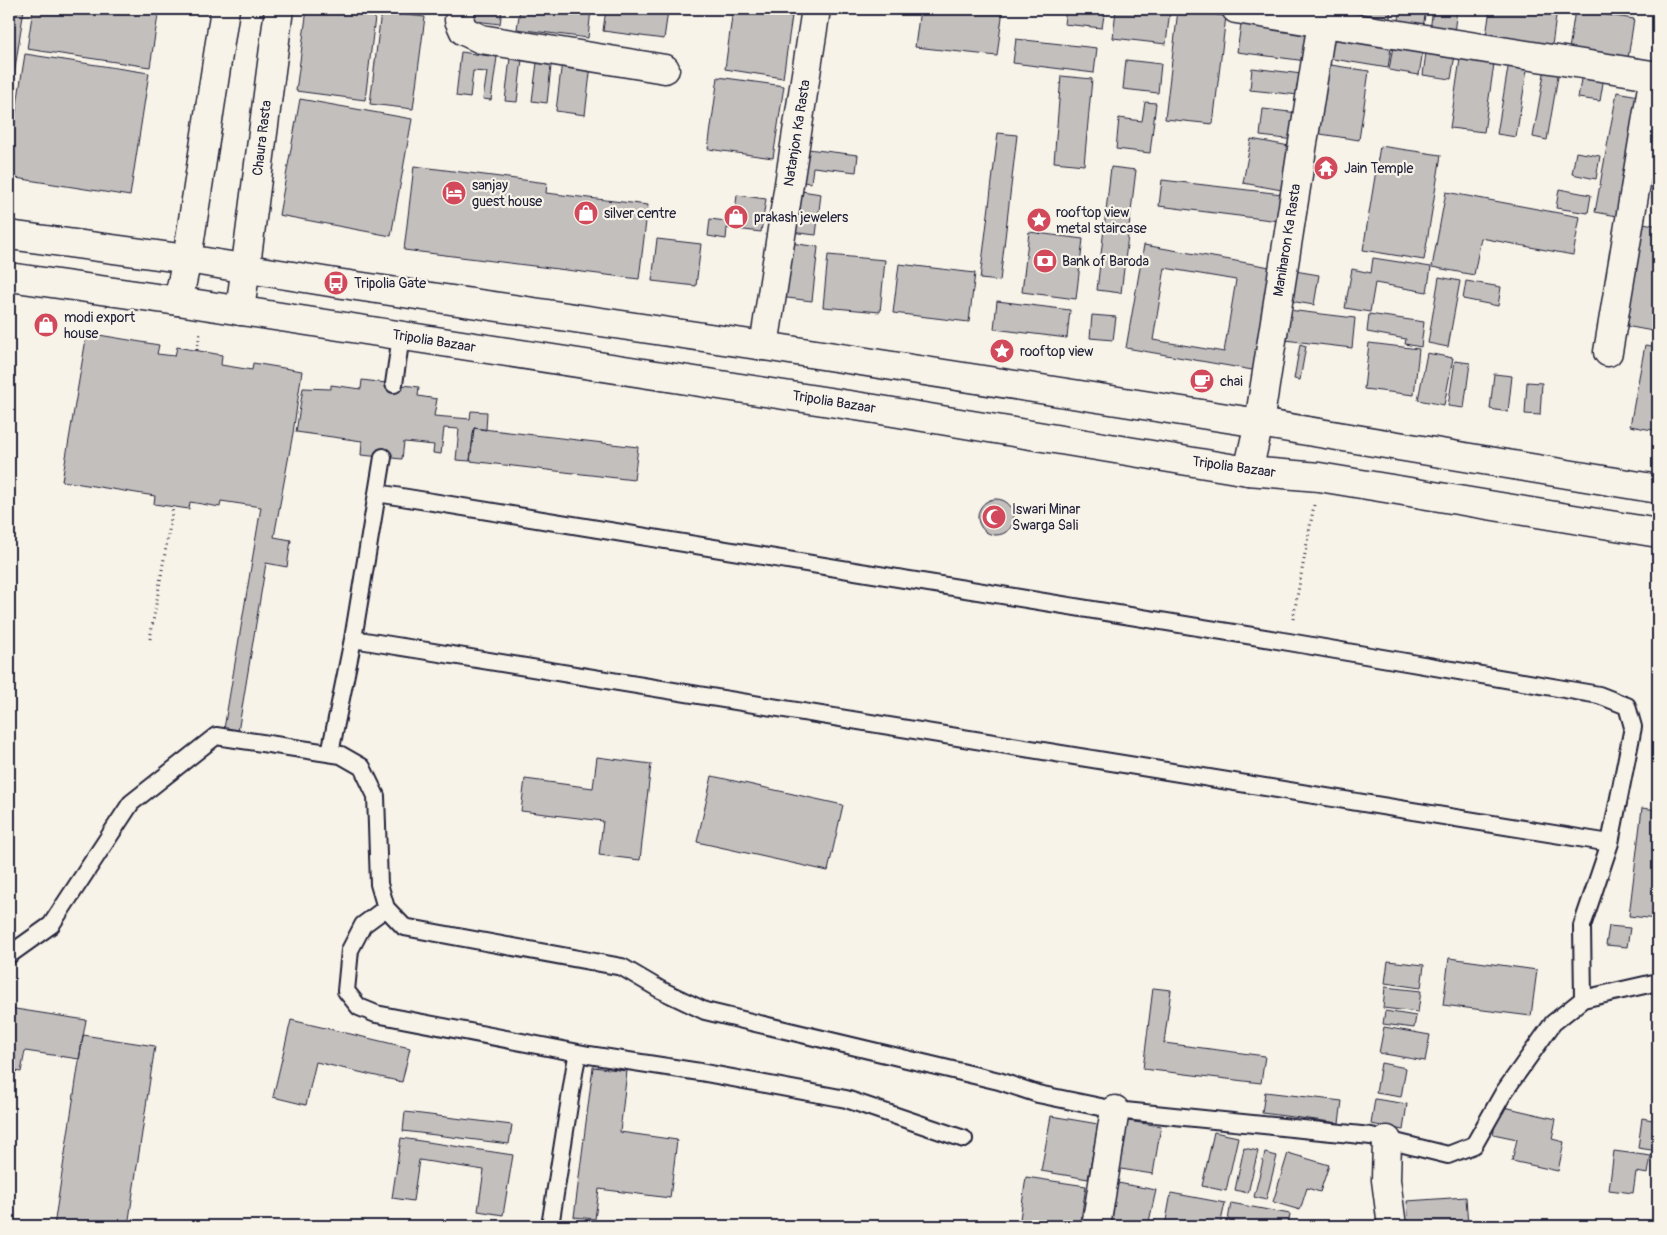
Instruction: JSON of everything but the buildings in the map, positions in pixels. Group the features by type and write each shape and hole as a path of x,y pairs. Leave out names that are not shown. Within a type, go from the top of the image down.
{"main road":[{"path":"178,301 187,259 225,9"},
{"name":"Chaura Rasta","path":"240,311 247,268 278,9"},
{"path":"461,9 460,20 464,31 481,39 665,69"},
{"name":"Natanjon Ka Rasta","path":"764,346 816,9"},
{"path":"1236,9 1322,15 1656,76 1608,352"},
{"name":"Maniharon Ka Rasta","path":"1248,471 1259,423 1322,15"},
{"path":"9,234 764,346 1259,423 1658,489"},
{"name":"Tripolia Bazaar","path":"9,277 178,301 875,409 1248,471 1319,477 1658,533"},
{"path":"1096,1226 1115,1110"},
{"path":"1387,1140 1386,1180 1392,1226"}],"lane":[{"path":"394,384 401,336"},
{"path":"330,754 353,639 383,457"},
{"path":"378,493 1289,642 1599,695 1627,706 1633,727 1610,843 1582,926 1584,999"},
{"path":"353,639 1610,843"},
{"path":"9,955 51,925 131,803 216,736 341,755 362,767 376,796 379,884 386,908 404,927 622,967 661,990 705,1011 999,1081 1038,1094 1115,1110 1370,1136 1448,1155 1474,1145 1504,1092 1553,1023 1584,999 1658,982"},
{"path":"386,908 362,925 350,950 346,991 359,1007 376,1014 578,1053 700,1072 846,1099 964,1140"},
{"path":"550,1226 578,1053"}],"path":[{"path":"1289,642 1319,477"},
{"path":"150,639 173,507"}],"place":[{"name":"Jain Temple","path":"1326,168"},
{"name":"sanjay guest house","path":"454,193"},
{"name":"silver centre","path":"586,213"},
{"name":"prakash jewelers","path":"736,217"},
{"name":"rooftop view metal staircase","path":"1039,220"},
{"name":"Bank of Baroda","path":"1045,261"},
{"name":"Tripolia Gate","path":"336,283"},
{"name":"modi export house","path":"46,325"},
{"name":"rooftop view","path":"1002,351"},
{"name":"chai","path":"1202,381"},
{"name":"Iswari Minar Swarga Sali","path":"994,517"}]}
